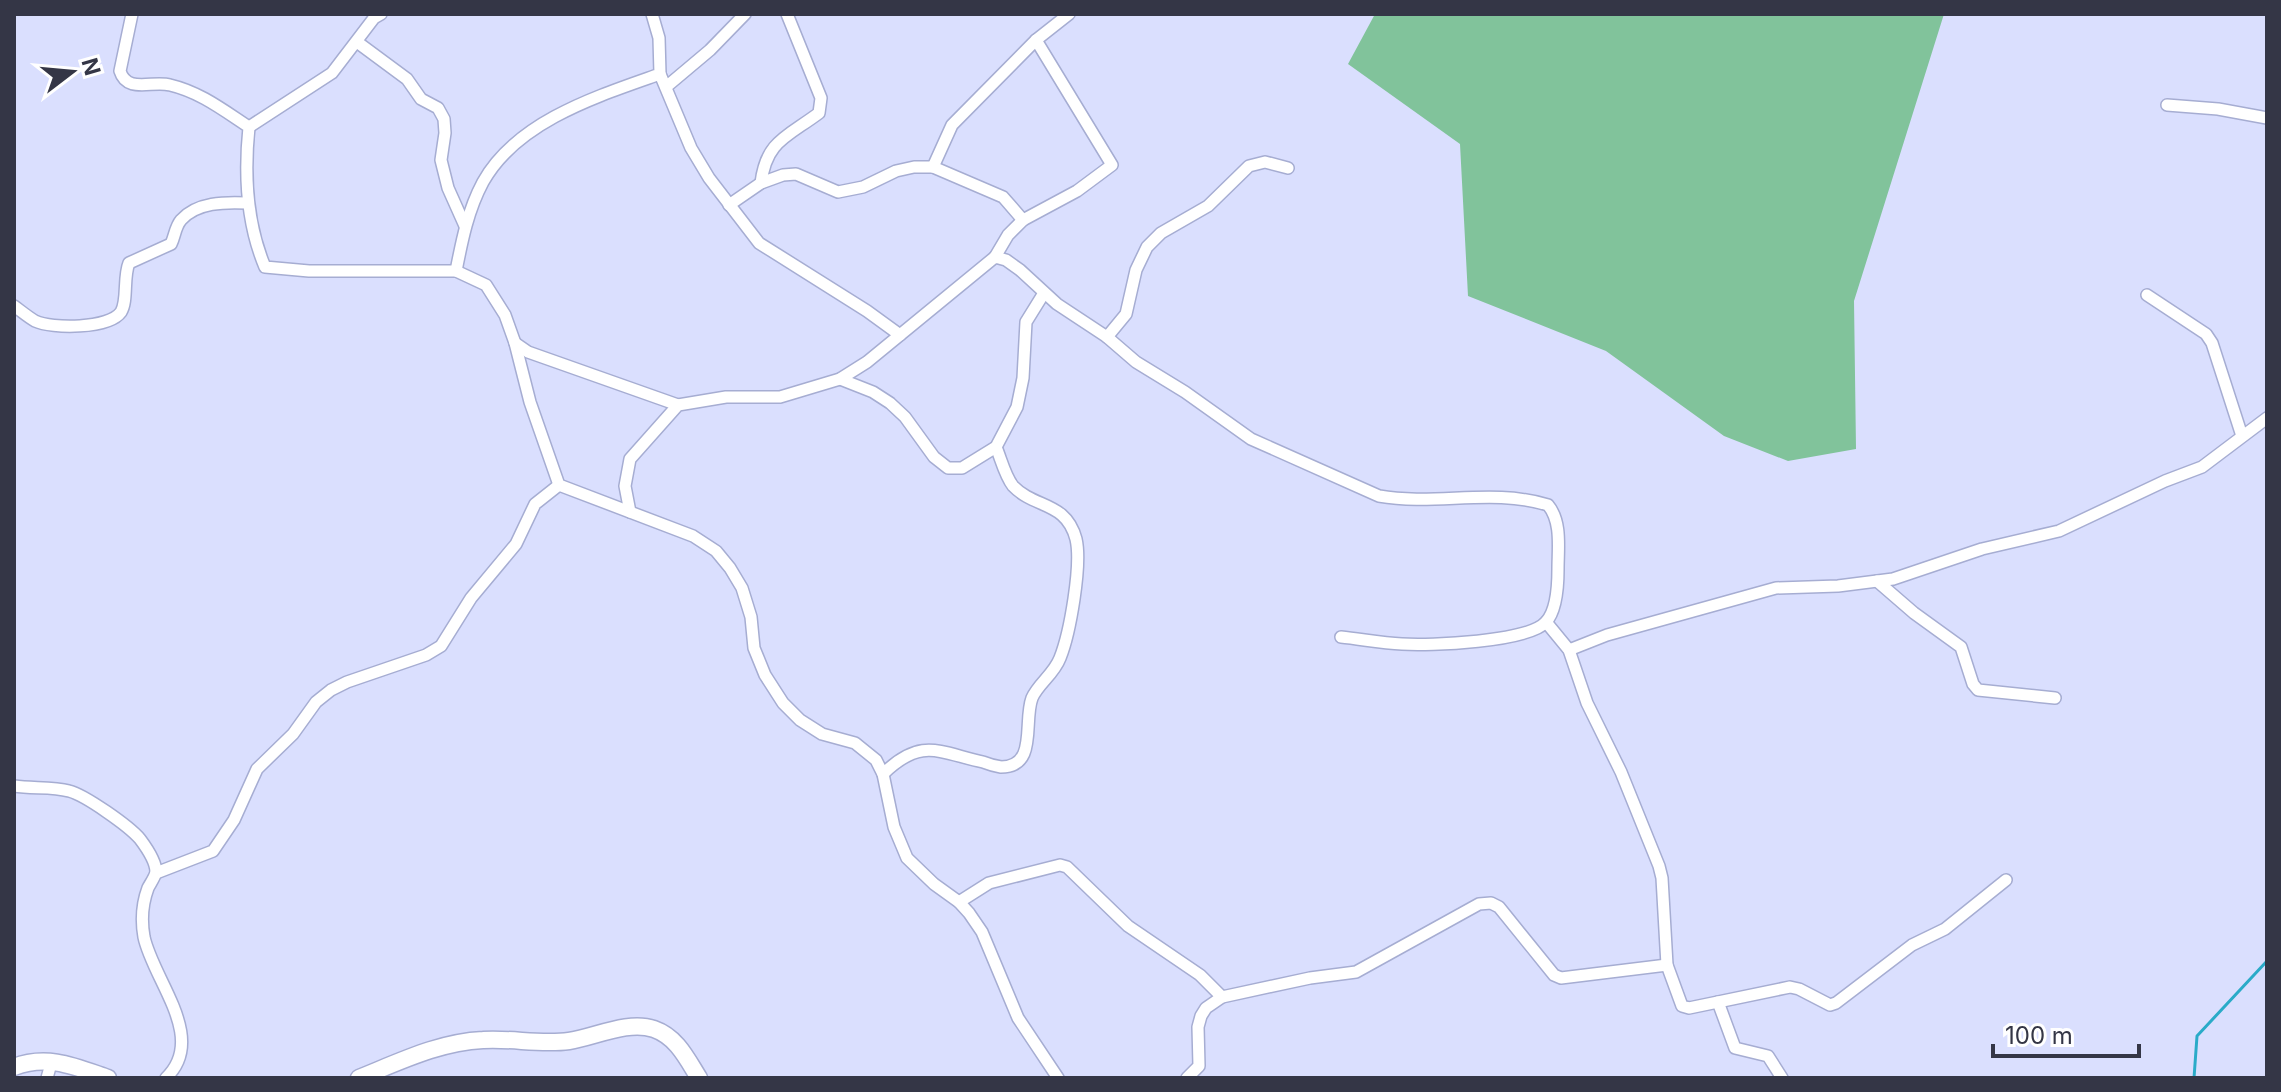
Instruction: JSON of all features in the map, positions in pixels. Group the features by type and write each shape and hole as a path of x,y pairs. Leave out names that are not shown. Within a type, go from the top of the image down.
{"street":[{"path":"132,14 120,71 126,81 134,85 166,83 200,95 249,127"},
{"path":"249,127 332,73 374,18 381,14"},
{"path":"652,14 659,38 660,74 691,148 729,205 759,243 900,335"},
{"path":"666,87 710,50 745,14"},
{"path":"761,183 768,153 774,145 819,113 822,105 787,14"},
{"path":"933,167 952,125 1036,40 1069,14"},
{"path":"515,343 528,352 678,405 726,397 780,397 840,379 900,335 995,257 1008,235 1023,220 1065,199 1112,165 1036,40"},
{"path":"357,42 407,79 421,99 438,108 444,119 445,133 441,160 448,188 465,226"},
{"path":"456,271 465,226 484,180 517,142 565,110 660,74"},
{"path":"2167,105 2218,109 2267,118"},
{"path":"249,127 245,169 247,203 263,263 268,269 456,271 486,285 505,315 530,402 559,485 693,536 716,551 742,588 751,617 754,648 765,675 783,703 800,720 822,734 855,743 876,760 883,774 894,827 907,858 934,884 959,902 982,932 1018,1018 1058,1078"},
{"path":"1107,337 1129,308 1136,270 1147,247 1161,233 1208,206 1249,166 1265,162 1288,168"},
{"path":"729,205 761,183 783,175 796,174 838,192 850,191 896,171 933,167 1003,197 1023,220"},
{"path":"14,306 36,321 56,327 84,326 119,316 123,308 125,272 129,263 171,244 181,220 200,207 224,202 247,203"},
{"path":"995,257 1006,260 1044,293 1107,337 1136,362 1251,439 1379,496 1399,499 1504,497 1548,505 1555,514 1558,530 1555,602 1546,622 1530,632 1467,643 1404,645 1341,637"},
{"path":"840,379 873,392 890,403 905,417 934,457 948,468 962,468 996,447 1017,407 1023,378 1026,322 1044,293"},
{"path":"2147,295 2206,334 2212,343 2242,436"},
{"path":"630,512 625,486 630,459 678,405"},
{"path":"1569,650 1607,635 1776,588 1877,581 1909,574 1982,549 2059,531 2202,467 2267,418"},
{"path":"883,774 903,756 924,749 1001,767 1018,763 1027,752 1027,724 1032,697 1059,659 1077,584 1079,559 1070,524 1060,511 1011,484 996,447"},
{"path":"156,873 213,851 234,820 257,769 293,734 316,702 331,690 426,655 441,646 471,598 516,544 535,504 559,485"},
{"path":"1877,581 1961,647 1973,684 1978,690 2055,698"},
{"path":"1546,622 1569,650 1587,703 1621,772 1659,866 1667,965 1682,1006 1689,1008 1790,987 1830,1005 1836,1003 1912,945 1945,929 2006,880"},
{"path":"14,786 73,792 125,825 140,839 152,857 156,873 143,907 145,940 173,1004 181,1036 182,1055 176,1068 166,1078"},
{"path":"959,902 989,883 1060,865 1067,867 1128,926 1200,975 1222,997"},
{"path":"1187,1078 1199,1066 1198,1027 1201,1016 1206,1008 1222,997 1310,978 1356,972 1479,904 1491,903 1499,907 1554,975 1561,978 1667,965"},
{"path":"1718,1002 1735,1048 1768,1056 1782,1078"},
{"path":"359,1078 455,1042 549,1043 632,1027 651,1028 666,1035 681,1048 699,1078"},
{"path":"14,1067 52,1060 108,1078"},
{"path":"47,1078 52,1060"}],"green space":[{"path":"1375,14 1944,14 1854,301 1856,449 1788,461 1724,436 1606,351 1468,296 1460,144 1348,64"}],"waterway":[{"path":"2194,1078 2197,1036 2267,961"}]}
